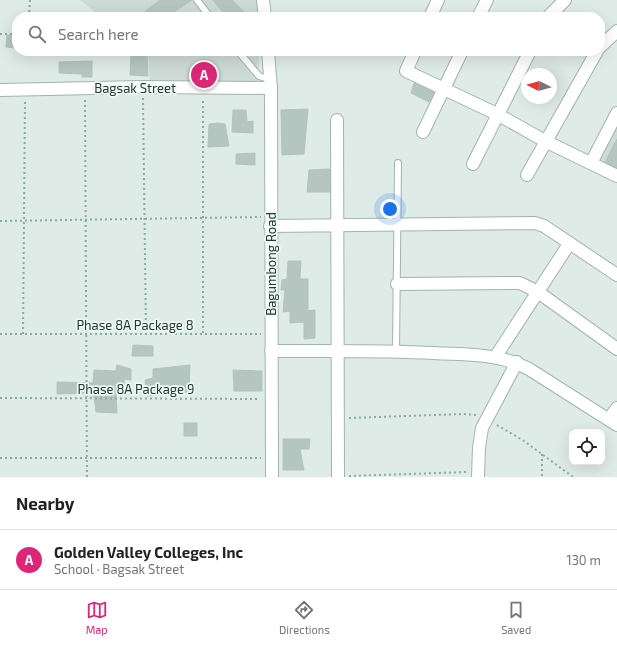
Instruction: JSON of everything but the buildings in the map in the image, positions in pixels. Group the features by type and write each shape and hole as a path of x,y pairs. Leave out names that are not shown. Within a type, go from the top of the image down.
{"street":[{"path":"263,0 264,12"},
{"path":"432,12 438,0"},
{"path":"481,12 487,0"},
{"path":"553,12 565,0"},
{"path":"605,42 617,31"},
{"name":"Bagumbong Road","path":"268,56 271,84 270,221 272,477"},
{"path":"413,56 406,71 443,90 497,114 545,141 617,176"},
{"path":"423,132 460,56"},
{"path":"473,164 527,56"},
{"path":"527,175 594,56"},
{"name":"Bagsak Street","path":"0,90 142,87 203,88 271,84"},
{"path":"591,163 617,113"},
{"path":"337,120 338,476"},
{"path":"270,221 338,224 535,223 544,226 617,275"},
{"path":"496,356 569,244"},
{"path":"397,284 520,283 538,292 617,350"},
{"path":"271,351 396,351 496,356 517,362 613,422 617,408"},
{"path":"478,474 480,437 485,418 517,362"}],"lane":[{"path":"196,0 206,12"},
{"path":"242,56 259,76 271,84"},
{"path":"396,351 398,162"}],"path":[{"path":"30,0 30,12"},
{"path":"0,34 12,34"},
{"path":"142,87 146,334"},
{"path":"85,88 87,477"},
{"path":"203,88 203,334"},
{"path":"23,334 25,89"},
{"path":"0,222 203,218 270,221"},
{"name":"Phase 8A Package 8","path":"0,334 271,334"},
{"name":"Phase 8A Package 9","path":"0,398 271,399"},
{"path":"338,419 471,414 485,418 509,431 573,477"},
{"path":"542,454 542,477"},
{"path":"0,458 272,458"},
{"path":"338,476 478,474"}],"shaded area":[{"path":"80,0 260,0 260,12 95,12"},
{"path":"148,56 259,56 258,84 150,84"},
{"path":"617,116 617,172 598,162"}],"place":[{"name":"Golden Valley Colleges, Inc","path":"204,75"}]}
